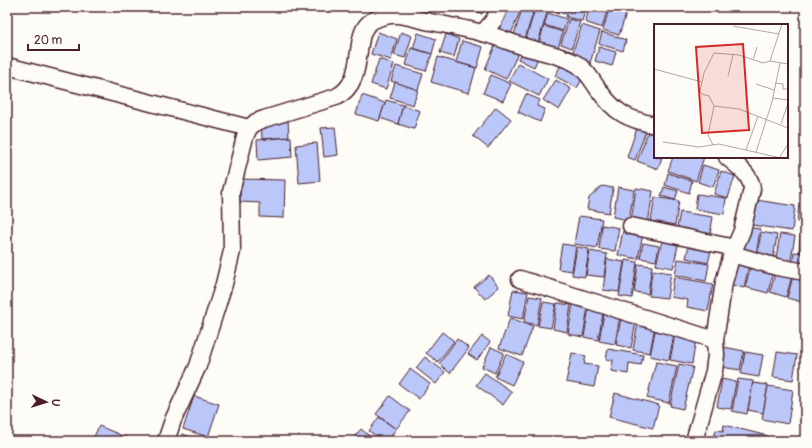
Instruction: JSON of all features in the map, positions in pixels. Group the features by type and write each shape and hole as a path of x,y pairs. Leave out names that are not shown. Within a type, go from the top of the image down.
{"street":[{"path":"483,33 494,20 500,7"},
{"path":"166,441 173,420 198,366 224,284 232,251 231,192 245,137 249,128 256,122 264,119 343,94 350,87 355,74 363,31 371,22 397,14 483,33 567,59 578,65 589,74 598,89 616,111 637,121 654,125"},
{"path":"7,66 249,128"},
{"path":"694,441 714,371 716,355 715,340 724,282 733,251 742,231 752,189 752,183 749,177 728,158"},
{"path":"632,226 733,251 777,267 805,272"},
{"path":"520,279 715,340"}],"building":[{"path":"466,7 484,7 482,14"},
{"path":"507,7 516,7 521,9 511,34 498,29"},
{"path":"540,7 567,7 565,14"},
{"path":"569,7 586,7 582,21 566,17"},
{"path":"590,7 608,8 602,28 585,22"},
{"path":"610,7 630,7 628,13"},
{"path":"522,9 533,13 524,42 513,38"},
{"path":"535,9 547,13 538,43 526,39"},
{"path":"609,9 626,14 619,35 603,30"},
{"path":"548,13 567,19 563,31 544,25"},
{"path":"569,19 580,22 572,48 561,44"},
{"path":"582,25 600,31 590,63 571,57"},
{"path":"544,26 563,32 558,48 539,43"},
{"path":"378,32 397,39 391,60 371,54"},
{"path":"401,32 412,36 405,58 394,55"},
{"path":"602,32 626,40 623,51 599,44"},
{"path":"418,33 436,39 432,54 413,48"},
{"path":"446,34 459,39 454,57 440,53"},
{"path":"462,41 483,47 477,68 456,62"},
{"path":"497,41 519,51 506,79 485,69"},
{"path":"599,47 616,52 612,66 595,61"},
{"path":"411,48 432,54 426,71 406,65"},
{"path":"523,49 539,56 534,67 518,59"},
{"path":"438,57 476,68 469,93 431,82"},
{"path":"379,59 394,64 386,89 371,84"},
{"path":"563,61 585,74 577,88 555,76"},
{"path":"518,63 548,79 539,96 509,81"},
{"path":"396,66 423,74 418,90 391,81"},
{"path":"491,75 511,84 503,101 483,93"},
{"path":"556,80 571,89 559,110 543,100"},
{"path":"395,82 418,90 413,105 390,98"},
{"path":"526,94 540,100 537,106 545,109 540,122 518,112"},
{"path":"362,95 385,103 379,121 356,114"},
{"path":"386,100 403,105 398,124 380,118"},
{"path":"403,105 420,111 414,129 398,124"},
{"path":"496,107 511,119 488,148 473,136"},
{"path":"288,120 289,137 262,139 261,122"},
{"path":"335,127 338,155 324,157 321,128"},
{"path":"637,128 646,131 635,160 627,157"},
{"path":"648,132 654,135 654,158 662,158 658,169 637,161"},
{"path":"291,137 292,157 258,160 257,140"},
{"path":"317,143 320,181 299,183 296,145"},
{"path":"673,158 704,158 696,181 668,171"},
{"path":"703,165 719,170 713,187 698,182"},
{"path":"721,171 735,176 728,198 714,194"},
{"path":"668,173 692,181 689,193 665,185"},
{"path":"240,179 285,180 284,218 260,217 260,203 240,202"},
{"path":"602,186 613,188 609,213 587,209 589,198"},
{"path":"618,187 634,190 629,220 613,217"},
{"path":"664,187 678,191 675,200 661,196"},
{"path":"636,188 653,191 648,224 631,221"},
{"path":"697,194 726,198 724,214 695,209"},
{"path":"655,197 679,201 675,225 651,221"},
{"path":"756,200 795,206 792,231 752,225"},
{"path":"799,203 805,204 805,222 797,222"},
{"path":"680,212 713,217 710,234 677,228"},
{"path":"579,216 602,219 597,248 574,244"},
{"path":"802,224 805,224 805,239 800,238"},
{"path":"602,225 619,228 615,251 599,249"},
{"path":"745,227 760,229 756,256 741,254"},
{"path":"623,231 643,234 638,259 618,255"},
{"path":"761,232 777,235 773,260 757,258"},
{"path":"780,234 795,236 790,266 775,264"},
{"path":"663,237 679,241 673,268 656,265"},
{"path":"800,239 805,240 805,252 799,252"},
{"path":"690,241 712,247 708,263 686,258"},
{"path":"643,243 659,246 656,261 640,258"},
{"path":"562,244 576,246 572,271 558,269"},
{"path":"577,247 589,249 585,277 572,275"},
{"path":"590,251 607,254 604,277 586,275"},
{"path":"794,252 805,253 805,267 792,266"},
{"path":"734,258 750,261 744,288 728,284"},
{"path":"607,259 624,262 619,292 603,290"},
{"path":"678,259 709,264 706,281 675,275"},
{"path":"625,260 637,262 632,298 619,296"},
{"path":"752,261 774,267 768,293 745,287"},
{"path":"638,264 652,266 648,294 634,292"},
{"path":"776,269 793,273 786,297 770,292"},
{"path":"652,270 671,273 667,298 649,296"},
{"path":"794,273 805,276 805,303 787,298"},
{"path":"489,275 499,287 485,299 474,287"},
{"path":"674,277 713,284 708,311 687,307 688,300 671,297"},
{"path":"513,290 528,292 523,319 508,316"},
{"path":"529,296 542,298 537,325 524,322"},
{"path":"543,302 556,304 551,328 538,326"},
{"path":"557,303 571,305 567,332 553,329"},
{"path":"573,304 588,307 583,337 568,334"},
{"path":"589,307 604,309 598,340 584,337"},
{"path":"604,313 620,316 615,344 599,341"},
{"path":"510,318 533,326 522,356 499,348"},
{"path":"621,318 636,321 631,348 616,345"},
{"path":"638,322 655,326 650,353 633,350"},
{"path":"655,331 674,334 669,360 650,356"},
{"path":"442,332 454,341 438,362 426,353"},
{"path":"675,335 696,339 692,364 670,360"},
{"path":"482,336 490,342 477,360 468,354"},
{"path":"457,339 469,348 450,373 439,364"},
{"path":"719,346 744,351 740,370 715,366"},
{"path":"491,347 504,353 495,373 482,367"},
{"path":"608,349 643,355 641,365 629,363 628,374 611,371 613,360 606,359"},
{"path":"745,352 763,355 759,377 741,374"},
{"path":"777,352 797,355 793,380 773,377"},
{"path":"572,353 586,356 584,364 598,366 594,387 566,382"},
{"path":"506,354 523,362 512,385 495,377"},
{"path":"425,357 445,372 436,384 416,368"},
{"path":"656,362 677,366 669,403 647,398"},
{"path":"679,364 693,367 683,409 670,406"},
{"path":"410,369 430,384 419,399 399,384"},
{"path":"485,373 512,392 503,405 476,385"},
{"path":"722,379 736,382 731,409 717,407"},
{"path":"738,379 753,381 747,414 732,411"},
{"path":"753,383 768,385 763,413 748,410"},
{"path":"768,386 793,390 788,424 762,419"},
{"path":"615,393 659,405 653,428 609,417"},
{"path":"194,396 219,404 208,437 183,429"},
{"path":"390,396 410,411 396,429 376,414"},
{"path":"379,417 396,429 387,441 383,441 369,431"},
{"path":"724,425 768,436 767,441 713,441 716,430 723,431"},
{"path":"99,426 135,441 92,441"},
{"path":"361,429 373,439 372,441 351,441"},
{"path":"182,434 204,441 179,441"}]}
